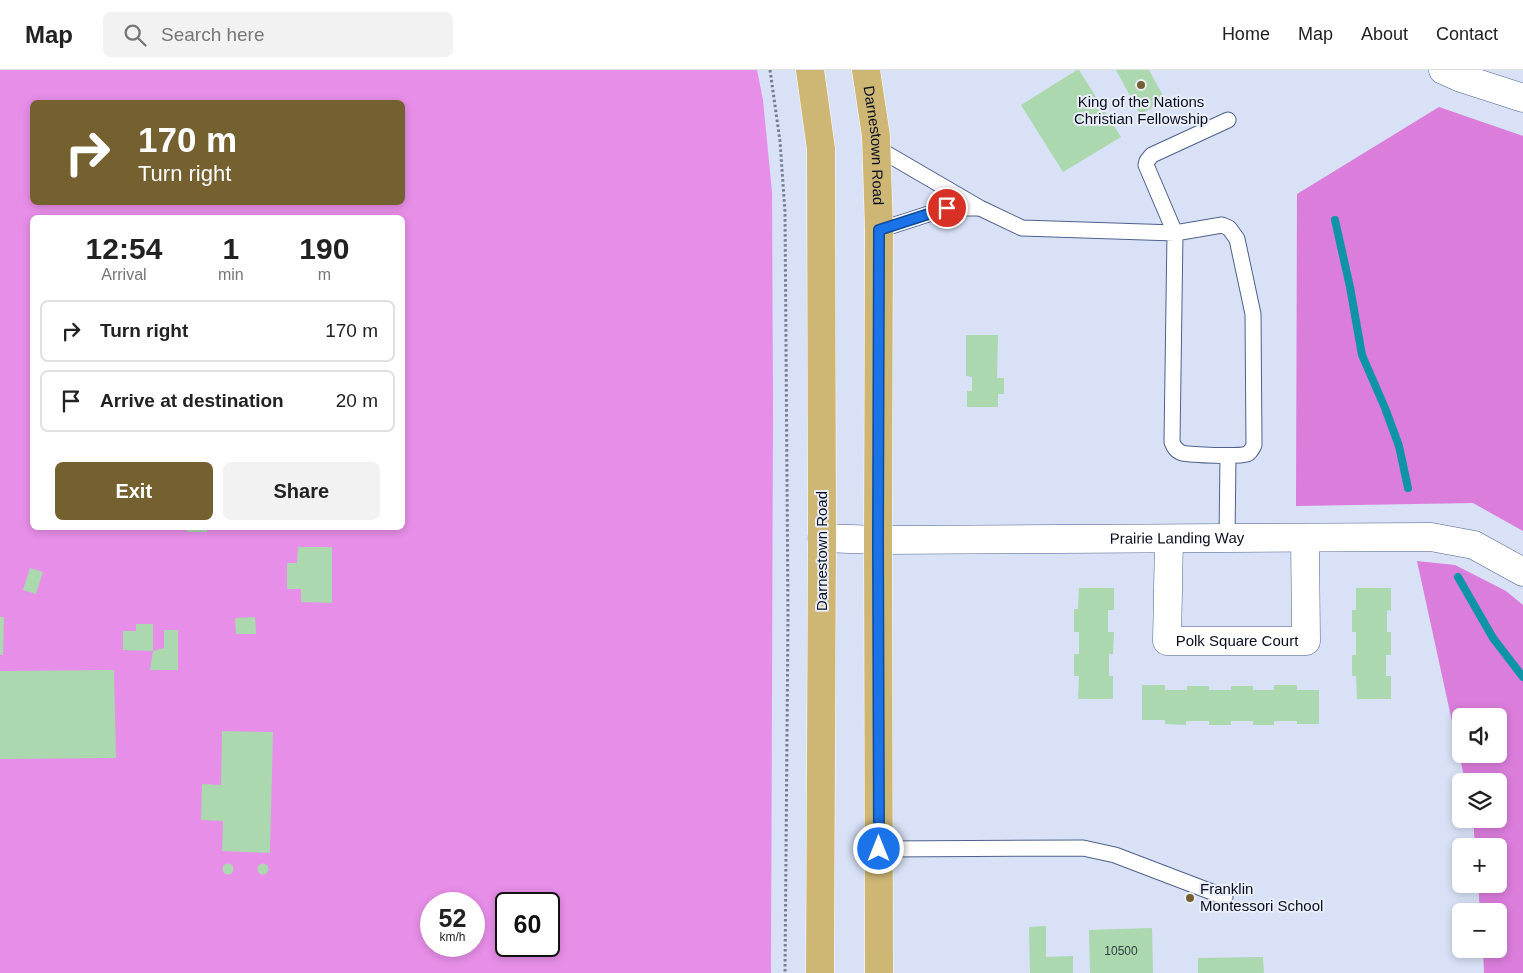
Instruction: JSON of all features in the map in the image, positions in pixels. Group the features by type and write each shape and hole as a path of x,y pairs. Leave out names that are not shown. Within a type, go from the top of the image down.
{"main road":[{"name":"Darnestown Road","path":"810,70 821,149 820,973"},
{"name":"Darnestown Road","path":"866,70 877,148 879,230 879,973"}],"street":[{"path":"1456,73 1523,98"},
{"name":"Prairie Landing Way","path":"822,538 878,540 1431,537 1474,545 1523,572"},
{"name":"Polk Square Court","path":"1169,539 1167,641 1306,641 1305,538"}],"lane":[{"path":"877,148 980,208 1022,228 1175,233 1222,225 1229,228 1237,238 1253,314 1254,445 1252,451 1246,454 1228,456 1182,452 1175,449 1172,442 1175,233 1146,165 1152,155 1228,120"},
{"path":"879,230 947,208 980,208"},
{"path":"1227,539 1228,456"},
{"path":"879,849 1083,848 1115,855 1225,898"}],"path":[{"path":"770,70 780,141 785,212 788,616 785,973"}],"shaded area":[{"path":"0,70 757,70 763,100 772,192 771,973 0,973"},
{"path":"1439,107 1523,136 1523,531 1473,503 1296,506 1297,194"},
{"path":"1417,561 1455,565 1506,591 1523,605 1523,973 1484,973 1483,958 1507,958 1507,903 1479,903 1479,893 1507,893 1507,838 1474,838 1474,828 1507,828 1507,773 1463,773 1461,763 1507,763 1507,708 1452,708 1452,721"}],"building":[{"path":"1079,70 1121,137 1063,172 1021,105"},
{"name":"King of the Nations Christian Fellowship","path":"1116,70 1149,70 1166,101 1140,114"},
{"path":"966,335 998,335 997,378 1004,378 1004,394 998,394 998,407 967,407 967,391 972,391 972,377 966,376"},
{"path":"187,530 207,530 207,532 187,532"},
{"path":"298,547 332,547 332,603 301,602 301,589 287,589 287,563 297,563"},
{"path":"30,568 43,572 36,594 23,590"},
{"path":"1079,588 1114,588 1114,610 1108,610 1108,632 1114,632 1113,654 1109,654 1109,676 1113,676 1113,699 1078,699 1079,676 1074,676 1074,654 1079,654 1079,632 1074,632 1074,609 1078,609"},
{"path":"1356,588 1391,588 1391,611 1387,610 1387,632 1391,632 1391,655 1386,655 1386,676 1391,676 1391,699 1357,699 1356,676 1352,676 1352,655 1356,655 1356,632 1352,632 1352,610 1356,610"},
{"path":"0,617 4,617 3,655 0,655"},
{"path":"255,617 256,634 236,634 235,618"},
{"path":"136,624 153,624 153,651 123,650 123,631 136,631"},
{"path":"164,630 178,630 178,670 150,670 153,651 164,648"},
{"path":"114,670 116,758 0,759 0,671"},
{"path":"1142,685 1165,685 1165,690 1187,690 1187,686 1209,686 1209,690 1231,690 1231,686 1253,686 1253,690 1274,690 1274,685 1297,685 1297,690 1319,690 1319,724 1297,724 1297,721 1274,721 1274,725 1253,725 1253,721 1231,721 1231,725 1209,725 1209,721 1186,721 1186,725 1165,724 1165,720 1142,720"},
{"path":"222,731 273,732 270,853 222,851 223,821 201,820 202,784 221,785"},
{"path":"228,863 234,869 228,875 222,869"},
{"path":"263,863 269,869 263,875 257,869"},
{"path":"1046,926 1046,957 1073,956 1073,973 1030,973 1029,927"},
{"path":"1152,928 1153,973 1090,973 1089,930"},
{"name":"Franklin Montessori School","path":"1263,957 1264,973 1198,973 1198,958"}],"waterway":[{"path":"1335,220 1350,287 1362,355 1399,446 1408,488"},
{"path":"1458,577 1493,638 1523,677"}],"place":[{"name":"King of the Nations Christian Fellowship","path":"1141,85"},
{"name":"Franklin Montessori School","path":"1190,898"}],"route":[{"path":"879,849 879,230 947,208"}]}
